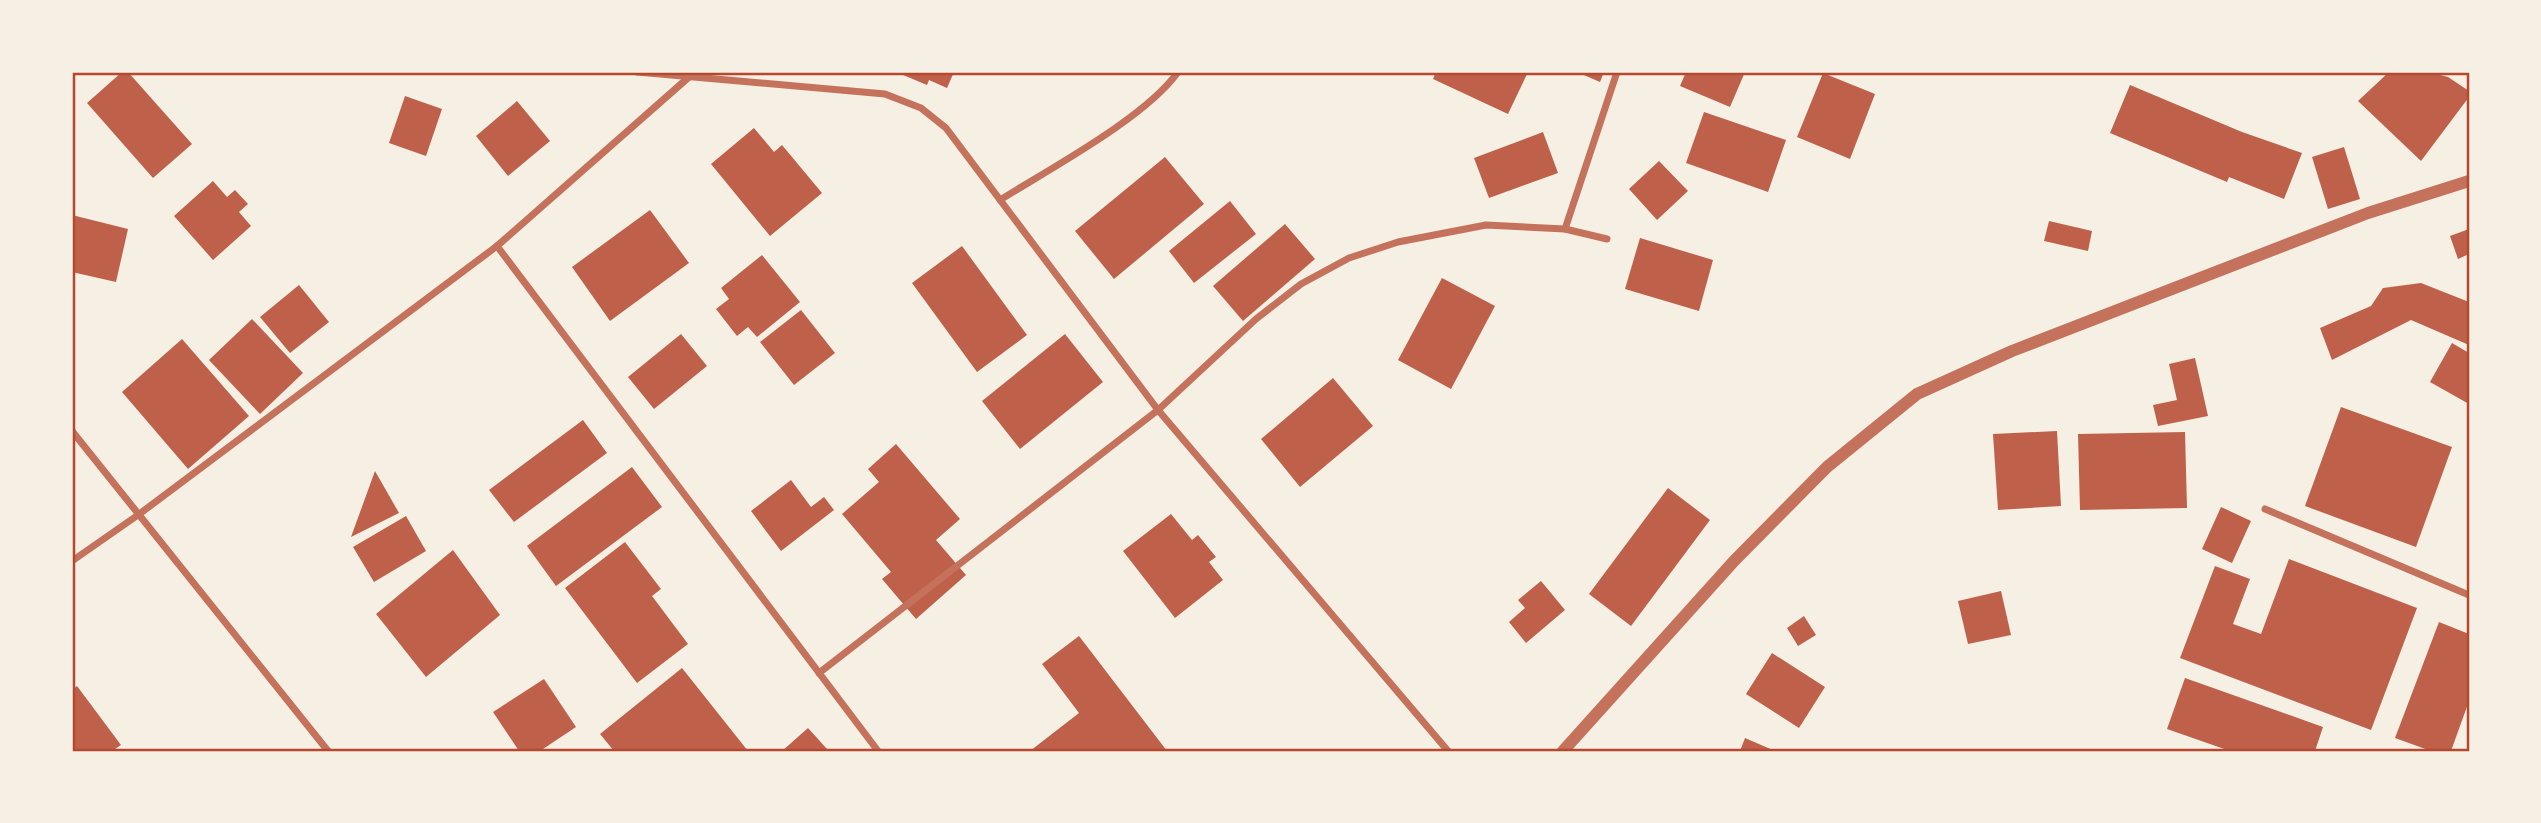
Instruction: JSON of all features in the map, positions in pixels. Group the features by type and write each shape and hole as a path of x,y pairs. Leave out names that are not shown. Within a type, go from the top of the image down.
{"street":[{"path":"637,72 689,74 885,94 921,108 946,128 1158,410 1448,751"},
{"path":"1000,200 1132,115 1166,89 1178,72"},
{"path":"1565,229 1617,72"},
{"path":"72,561 138,515 497,246 689,74"},
{"path":"1563,751 1752,542 1827,467 1917,394 2012,351 2356,218 2469,181"},
{"path":"819,673 1158,410 1256,319 1301,284 1349,258 1398,242 1486,225 1565,229 1607,239"},
{"path":"497,246 878,751"},
{"path":"72,431 328,751"},
{"path":"2265,509 2469,595"}],"building":[{"path":"122,72 128,72 192,144 153,178 87,103"},
{"path":"896,72 954,72 947,88 929,80 927,85"},
{"path":"1436,72 1528,72 1508,114 1433,79"},
{"path":"1577,72 1604,72 1600,82"},
{"path":"1686,72 1745,72 1730,107 1680,86"},
{"path":"2389,72 2429,72 2448,77 2469,91 2469,97 2421,161 2358,101"},
{"path":"1823,73 1875,94 1850,159 1797,137"},
{"path":"2130,85 2242,132 2302,153 2284,199 2229,177 2227,182 2110,133"},
{"path":"405,96 442,109 426,156 389,143"},
{"path":"517,101 550,141 508,176 476,136"},
{"path":"1704,112 1786,140 1768,192 1686,163"},
{"path":"754,128 774,152 782,145 822,193 770,236 711,164"},
{"path":"1543,132 1558,173 1489,198 1474,158"},
{"path":"2344,147 2360,199 2328,209 2312,157"},
{"path":"1165,157 1204,204 1114,279 1075,231"},
{"path":"1659,161 1688,191 1657,220 1629,189"},
{"path":"213,181 227,197 235,190 248,204 239,212 251,226 213,260 174,216"},
{"path":"1230,201 1256,234 1194,283 1169,251"},
{"path":"650,210 689,263 610,321 572,267"},
{"path":"72,215 128,229 116,282 72,272"},
{"path":"2049,221 2092,231 2088,251 2044,241"},
{"path":"1285,224 1315,259 1243,321 1213,286"},
{"path":"2469,229 2469,254 2458,259 2450,236"},
{"path":"1640,238 1713,260 1699,311 1625,289"},
{"path":"962,246 1027,335 977,372 912,283"},
{"path":"762,255 800,302 757,337 748,327 737,336 716,309 729,299 721,288"},
{"path":"1442,278 1495,306 1451,389 1398,360"},
{"path":"2421,283 2469,302 2469,345 2411,320 2332,360 2320,328 2371,306 2383,288"},
{"path":"299,285 329,322 290,353 260,317"},
{"path":"801,310 835,353 794,385 760,342"},
{"path":"252,319 303,373 260,414 209,360"},
{"path":"681,334 707,366 654,409 628,377"},
{"path":"1065,334 1103,382 1020,449 982,401"},
{"path":"182,339 249,416 188,469 122,392"},
{"path":"2452,343 2469,353 2469,404 2430,382"},
{"path":"2195,358 2208,416 2158,426 2153,405 2177,400 2169,364"},
{"path":"1333,378 1373,426 1300,487 1261,439"},
{"path":"2341,407 2452,447 2416,547 2305,506"},
{"path":"583,420 607,453 514,522 489,490"},
{"path":"2057,431 2061,506 1998,510 1993,434"},
{"path":"2185,432 2187,508 2080,510 2078,434"},
{"path":"896,444 960,519 936,540 966,575 916,619 882,579 891,572 842,514 879,482 868,469"},
{"path":"632,467 662,507 556,586 527,546"},
{"path":"375,471 399,513 351,537"},
{"path":"791,480 811,507 824,497 834,510 781,551 751,511"},
{"path":"1668,488 1710,520 1631,626 1589,594"},
{"path":"2221,507 2251,521 2232,563 2202,549"},
{"path":"1171,514 1192,540 1198,535 1216,557 1209,562 1223,580 1175,618 1123,551"},
{"path":"406,516 426,551 374,582 353,547"},
{"path":"625,542 661,589 652,596 688,644 637,683 565,588"},
{"path":"453,550 500,615 426,677 376,614"},
{"path":"2289,559 2417,608 2371,730 2180,658 2215,566 2250,579 2233,624 2261,634"},
{"path":"1541,581 1565,610 1526,643 1509,622 1525,608 1518,600"},
{"path":"2001,591 2011,635 1968,644 1958,601"},
{"path":"1804,616 1816,635 1798,646 1787,628"},
{"path":"2439,622 2469,634 2469,701 2451,751 2431,751 2395,738"},
{"path":"1079,636 1167,751 1030,751 1079,713 1042,664"},
{"path":"1772,653 1825,687 1799,728 1746,694"},
{"path":"682,668 748,751 614,751 600,734"},
{"path":"2185,678 2323,727 2315,751 2230,751 2167,729"},
{"path":"544,679 576,727 540,751 519,751 493,712"},
{"path":"77,686 121,745 112,751 72,751 72,690"},
{"path":"808,728 827,749 782,751"},
{"path":"1745,738 1775,751 1740,751"}]}
